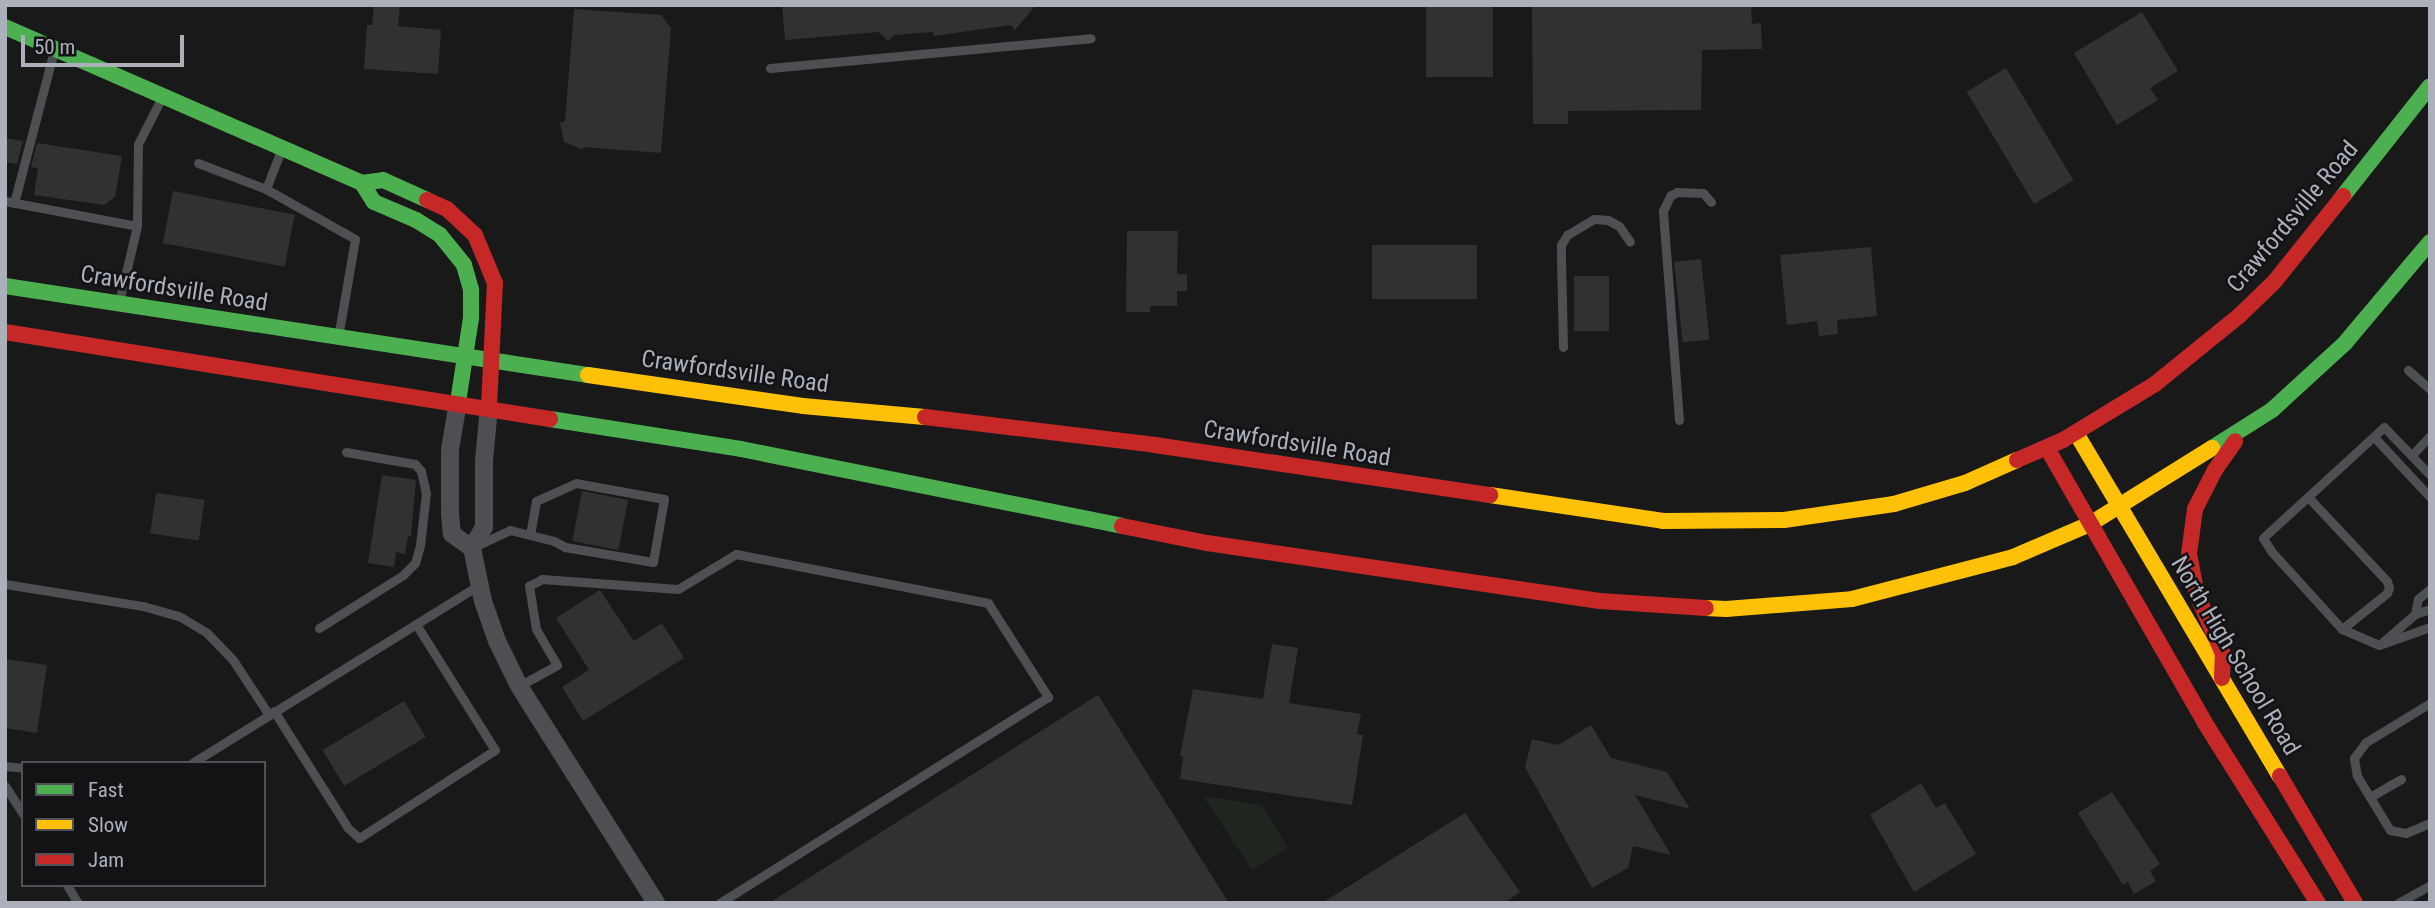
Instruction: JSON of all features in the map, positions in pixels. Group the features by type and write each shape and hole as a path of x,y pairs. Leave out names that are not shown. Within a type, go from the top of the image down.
{"main road":[{"path":"5,27 362,183 383,180 447,209 475,235 495,283 489,407"},
{"name":"Crawfordsville Road","path":"5,286 803,406 1155,444 1663,522 1784,520 1894,504 1965,483 2076,433 2155,384 2185,362 2275,281 2430,86"},
{"path":"362,183 374,202 429,228 457,253 471,290 458,402"},
{"path":"5,332 741,449 1204,543 1600,601 1726,609 1852,599 1975,569 2090,524 2272,410 2345,343 2430,242"},
{"path":"2222,678 2223,654 2191,577 2191,531 2204,489 2245,428"},
{"name":"North High School Road","path":"2076,433 2355,903"},
{"path":"2047,448 2205,723 2318,903"}],"street":[{"path":"458,402 450,460 452,534 472,548"},
{"path":"489,407 484,461 484,527 472,548 479,585 497,641 519,686 656,903"}],"lane":[{"path":"770,68 1091,38"},
{"path":"54,49 10,202 137,226"},
{"path":"119,303 137,226 138,144 163,96"},
{"path":"266,189 282,148"},
{"path":"198,163 266,189 355,239 338,337"},
{"path":"1679,420 1665,202 1677,192 1703,193 1711,202"},
{"path":"1563,347 1560,261 1561,245 1567,235 1594,219 1608,220 1619,226 1630,242"},
{"path":"2408,370 2430,388"},
{"path":"2430,475 2386,426 2263,538 2271,551 2342,629 2379,645 2430,627"},
{"path":"2412,455 2430,436"},
{"path":"2374,437 2430,497"},
{"path":"319,628 403,575 415,563 421,545 426,493 421,471 415,464 346,452"},
{"path":"472,548 510,530 565,547 653,562 664,499 576,483 536,501 530,534"},
{"path":"2308,497 2387,581 2389,588 2387,593 2342,629"},
{"path":"519,686 557,665 536,629 529,586 542,579 678,589 736,554 988,603 1048,697 719,903"},
{"path":"5,584 143,606 179,616 207,634 233,660 272,713 348,828 359,838 495,750 416,624"},
{"path":"194,761 479,585"},
{"path":"2415,614 2418,599 2430,589"},
{"path":"2379,645 2415,614 2430,609"},
{"path":"2430,703 2366,742 2354,758 2357,776 2390,830 2406,833 2430,823"},
{"path":"2370,797 2401,779"},
{"path":"5,786 21,811"},
{"path":"2398,903 2430,885"},
{"path":"68,887 78,903"}],"shaded area":[{"path":"1203,796 1262,805 1288,848 1252,870"}],"building":[{"path":"374,5 400,5 398,26 441,30 438,74 364,69 367,25 372,25"},
{"path":"782,5 1036,5 1015,30 1011,25 933,36 933,32 894,35 888,41 879,32 785,40"},
{"path":"1426,5 1493,5 1493,77 1426,77"},
{"path":"1532,5 1751,5 1752,24 1761,23 1762,49 1702,50 1701,110 1568,111 1568,124 1533,124"},
{"path":"574,9 661,15 671,28 661,153 583,147 583,150 564,142 560,123 565,121"},
{"path":"2142,12 2178,71 2150,88 2158,100 2117,125 2074,53"},
{"path":"2006,68 2073,180 2034,204 1967,92"},
{"path":"5,138 23,141 17,164 5,162"},
{"path":"37,143 122,156 115,197 104,205 34,195 38,168 31,167"},
{"path":"173,191 295,215 285,267 163,243"},
{"path":"1127,231 1178,231 1177,274 1187,274 1187,291 1177,291 1177,306 1150,306 1150,312 1126,312"},
{"path":"1372,245 1477,245 1477,299 1372,299"},
{"path":"1871,247 1877,316 1837,320 1838,334 1819,336 1817,321 1787,325 1780,255"},
{"path":"1701,259 1709,340 1683,342 1674,262"},
{"path":"1574,276 1609,276 1609,331 1574,331"},
{"path":"382,475 416,480 411,536 408,536 405,554 396,552 394,567 368,563"},
{"path":"582,491 628,500 618,550 572,541"},
{"path":"156,493 205,500 199,540 150,534"},
{"path":"600,590 634,641 662,623 684,658 583,721 562,687 589,670 556,618"},
{"path":"1272,644 1298,648 1289,703 1361,714 1357,734 1363,735 1352,805 1180,779 1183,757 1180,756 1193,689 1263,699"},
{"path":"5,659 47,665 37,733 5,728"},
{"path":"1098,695 1229,903 769,903"},
{"path":"404,701 426,737 344,786 323,750"},
{"path":"1591,725 1611,758 1667,772 1690,809 1635,795 1671,855 1633,846 1628,868 1592,888 1525,767 1532,739 1558,745"},
{"path":"1921,783 1936,808 1945,803 1976,854 1914,892 1870,815"},
{"path":"2112,792 2160,864 2150,871 2156,881 2134,894 2128,882 2123,885 2078,813"},
{"path":"1465,813 1520,892 1504,903 1322,903"}],"traffic: fast":[{"path":"5,27 362,183 383,180 427,200"},
{"path":"2343,196 2430,86"},
{"path":"362,183 374,202 416,220 440,235 464,265 471,290 471,318 458,402"},
{"path":"2212,448 2272,410 2345,343 2430,242"},
{"path":"5,286 588,375"},
{"path":"550,419 741,449 1122,526"}],"traffic: slow":[{"path":"588,375 803,406 925,417"},
{"path":"2076,433 2280,776"},
{"path":"1706,608 1726,609 1852,599 2013,557 2090,524 2212,448"},
{"path":"1490,495 1663,521 1784,520 1894,504 1965,483 2017,460"}],"traffic: jam":[{"path":"2017,460 2063,440 2155,384 2239,316 2275,281 2343,196"},
{"path":"427,200 447,209 475,235 495,283 489,407"},
{"path":"5,332 550,419"},
{"path":"925,417 1155,445 1490,495"},
{"path":"2222,678 2223,654 2197,595 2189,554 2195,509 2215,470 2235,441"},
{"path":"2047,448 2205,723 2318,903"},
{"path":"1122,526 1207,543 1600,601 1706,608"},
{"path":"2280,776 2355,903"}]}
